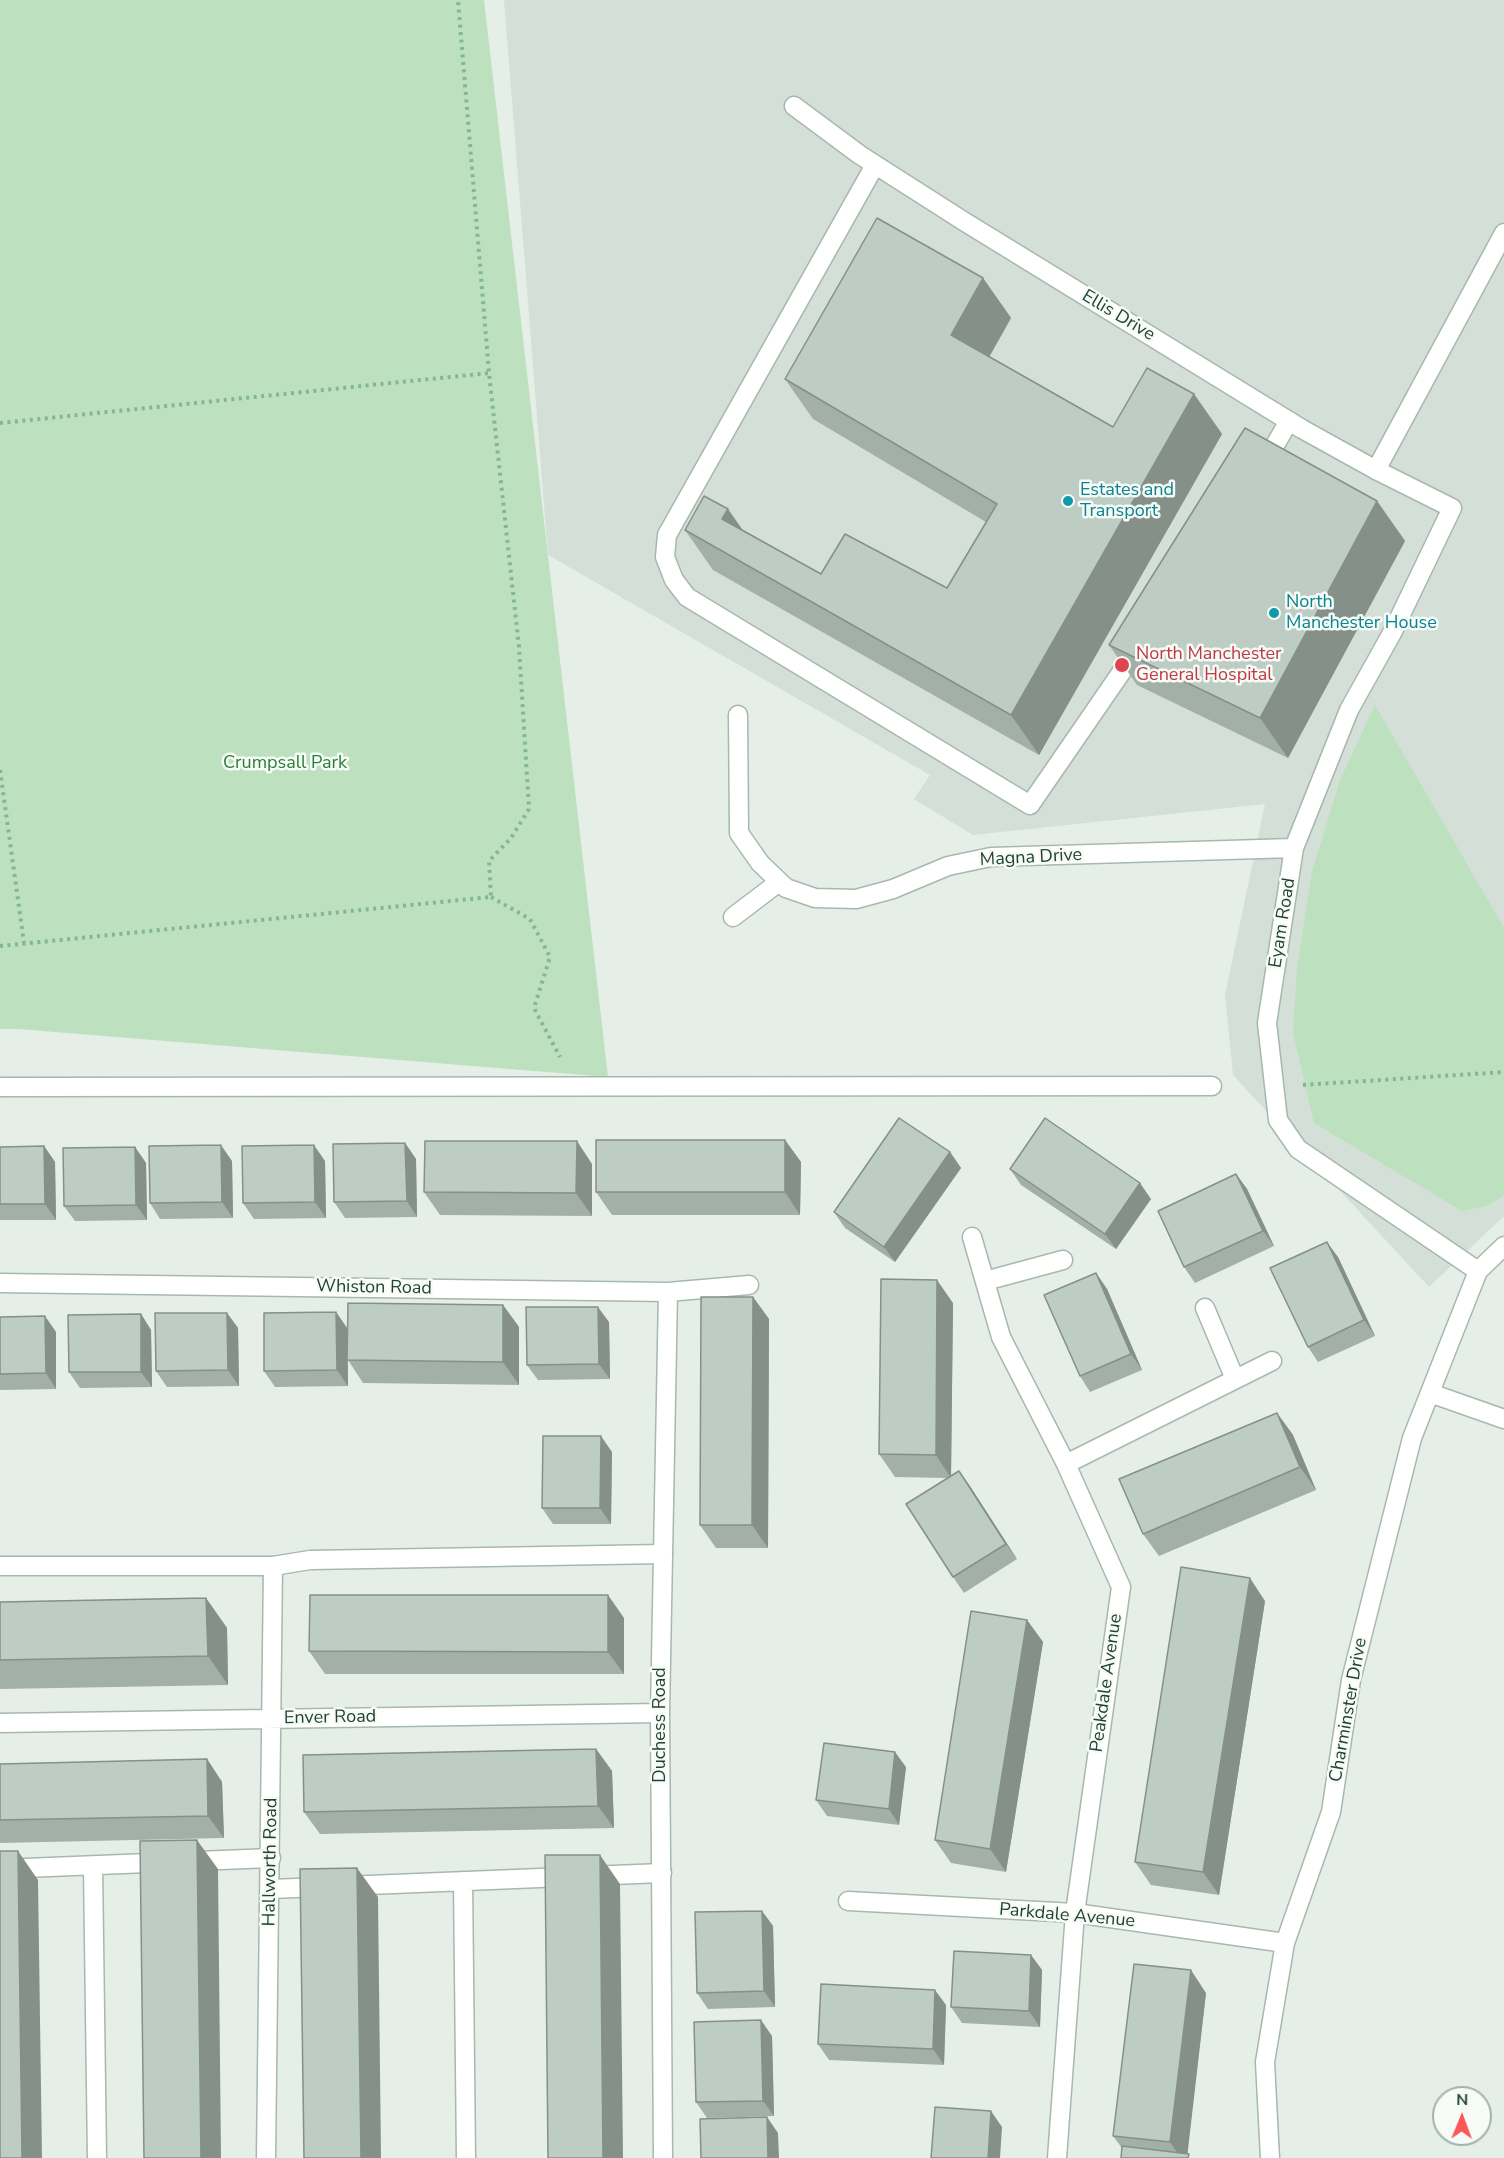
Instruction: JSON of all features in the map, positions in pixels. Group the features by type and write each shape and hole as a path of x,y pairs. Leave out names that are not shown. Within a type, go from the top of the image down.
{"street":[{"name":"Ellis Drive","path":"794,106 875,165 1289,421 1376,471 1452,508"},
{"path":"875,165 667,535 665,556 674,580 687,597 1030,805 1145,638"},
{"path":"1376,471 1504,233"},
{"path":"1253,482 1289,421"},
{"name":"Eyam Road","path":"1452,508 1392,633 1349,710 1294,848 1267,1023 1278,1120 1298,1149 1479,1270"},
{"name":"Magna Drive","path":"738,715 739,833 760,863 786,888 815,898 856,899 893,889 948,866 991,857 1294,848"},
{"path":"734,917 779,882"},
{"path":"0,1087 1212,1086"},
{"name":"Peakdale Avenue","path":"972,1237 1001,1337 1066,1464 1121,1587 1075,1913 1057,2158"},
{"path":"1479,1270 1504,1246"},
{"path":"985,1281 1063,1260"},
{"name":"Charminster Drive","path":"1270,2158 1265,2062 1285,1943 1331,1812 1352,1680 1412,1438 1479,1270"},
{"name":"Whiston Road","path":"0,1283 668,1292 749,1285"},
{"name":"Duchess Road","path":"663,2158 660,1713 668,1292"},
{"path":"1205,1308 1235,1379"},
{"path":"1066,1464 1272,1361"},
{"path":"1430,1393 1504,1419"},
{"path":"0,1566 273,1566 310,1560 663,1554"},
{"name":"Hallworth Road","path":"266,2158 271,1889 273,1566"},
{"name":"Enver Road","path":"0,1723 660,1713"},
{"path":"0,1869 271,1858"},
{"path":"93,1867 97,2158"},
{"path":"271,1889 662,1873"},
{"path":"463,1881 466,2158"},
{"name":"Parkdale Avenue","path":"848,1901 1075,1913 1285,1943"}],"path":[{"path":"458,0 489,373 519,647 529,809 512,838 489,861 491,897"},
{"path":"0,423 489,373"},
{"path":"0,770 24,943"},
{"path":"0,946 491,897 530,919 550,957 534,1008 577,1088"},
{"path":"1309,1084 1504,1072"}],"shaded area":[{"name":"North Manchester General Hospital","path":"504,0 1504,0 1504,1216 1429,1287 1233,1075 1225,995 1265,804 973,835 914,799 930,775 548,555"}],"green space":[{"name":"Crumpsall Park","path":"0,0 484,0 608,1077 0,1029"},
{"path":"1375,705 1504,928 1504,1195 1487,1206 1462,1211 1314,1123 1293,1032 1297,968 1312,872 1340,780"}],"building":[{"name":"Estates and Transport","path":"877,218 983,278 951,335 1113,427 1147,368 1194,394 1011,715 685,530 704,496 728,509 722,519 821,574 845,534 947,588 997,504 785,379"},
{"name":"North Manchester House","path":"1245,428 1377,501 1260,718 1109,645"},
{"path":"899,1118 950,1152 884,1247 834,1212"},
{"path":"1045,1118 1140,1183 1105,1234 1010,1169"},
{"path":"596,1140 785,1140 785,1192 596,1192"},
{"path":"425,1141 577,1141 576,1193 424,1192"},
{"path":"405,1143 407,1201 334,1202 333,1144"},
{"path":"221,1145 222,1202 150,1203 149,1146"},
{"path":"314,1145 315,1202 243,1203 242,1146"},
{"path":"44,1146 45,1204 0,1204 0,1147"},
{"path":"135,1147 136,1205 64,1206 63,1148"},
{"path":"1236,1174 1263,1231 1184,1267 1158,1211"},
{"path":"1327,1242 1364,1320 1308,1347 1270,1268"},
{"path":"1096,1273 1131,1354 1080,1376 1044,1295"},
{"path":"881,1279 937,1280 936,1455 879,1454"},
{"path":"701,1297 753,1297 752,1525 700,1525"},
{"path":"348,1303 503,1305 503,1362 347,1360"},
{"path":"526,1307 598,1307 599,1364 527,1365"},
{"path":"336,1312 337,1370 264,1371 264,1313"},
{"path":"155,1313 227,1313 228,1370 156,1371"},
{"path":"141,1314 141,1372 69,1372 68,1315"},
{"path":"45,1316 46,1373 0,1374 0,1317"},
{"path":"1277,1413 1300,1467 1143,1534 1119,1479"},
{"path":"543,1436 601,1436 600,1508 542,1508"},
{"path":"959,1471 1006,1544 953,1577 906,1504"},
{"path":"1181,1567 1250,1578 1203,1872 1135,1862"},
{"path":"310,1595 608,1595 608,1652 309,1651"},
{"path":"206,1598 208,1656 0,1660 0,1602"},
{"path":"971,1611 1027,1620 990,1849 935,1840"},
{"path":"824,1743 895,1752 889,1809 816,1800"},
{"path":"596,1749 598,1806 304,1812 303,1755"},
{"path":"207,1759 208,1816 0,1820 0,1764"},
{"path":"197,1840 201,2158 144,2158 140,1841"},
{"path":"0,1851 18,1851 22,2158 0,2158"},
{"path":"545,1855 600,1855 603,2158 548,2158"},
{"path":"357,1868 361,2158 304,2158 300,1869"},
{"path":"762,1911 764,1991 697,1993 695,1912"},
{"path":"954,1951 1031,1955 1029,2011 951,2007"},
{"path":"1134,1964 1191,1970 1170,2142 1113,2136"},
{"path":"821,1984 935,1990 933,2049 818,2044"},
{"path":"761,2020 763,2101 696,2102 694,2022"},
{"path":"935,2107 991,2111 988,2158 931,2158"},
{"path":"767,2117 768,2158 701,2158 700,2119"},
{"path":"1122,2146 1189,2154 1188,2158 1121,2158"}],"place":[{"name":"Estates and Transport","path":"1068,501"},
{"name":"North Manchester House","path":"1274,613"},
{"name":"North Manchester General Hospital","path":"1122,665"}]}
